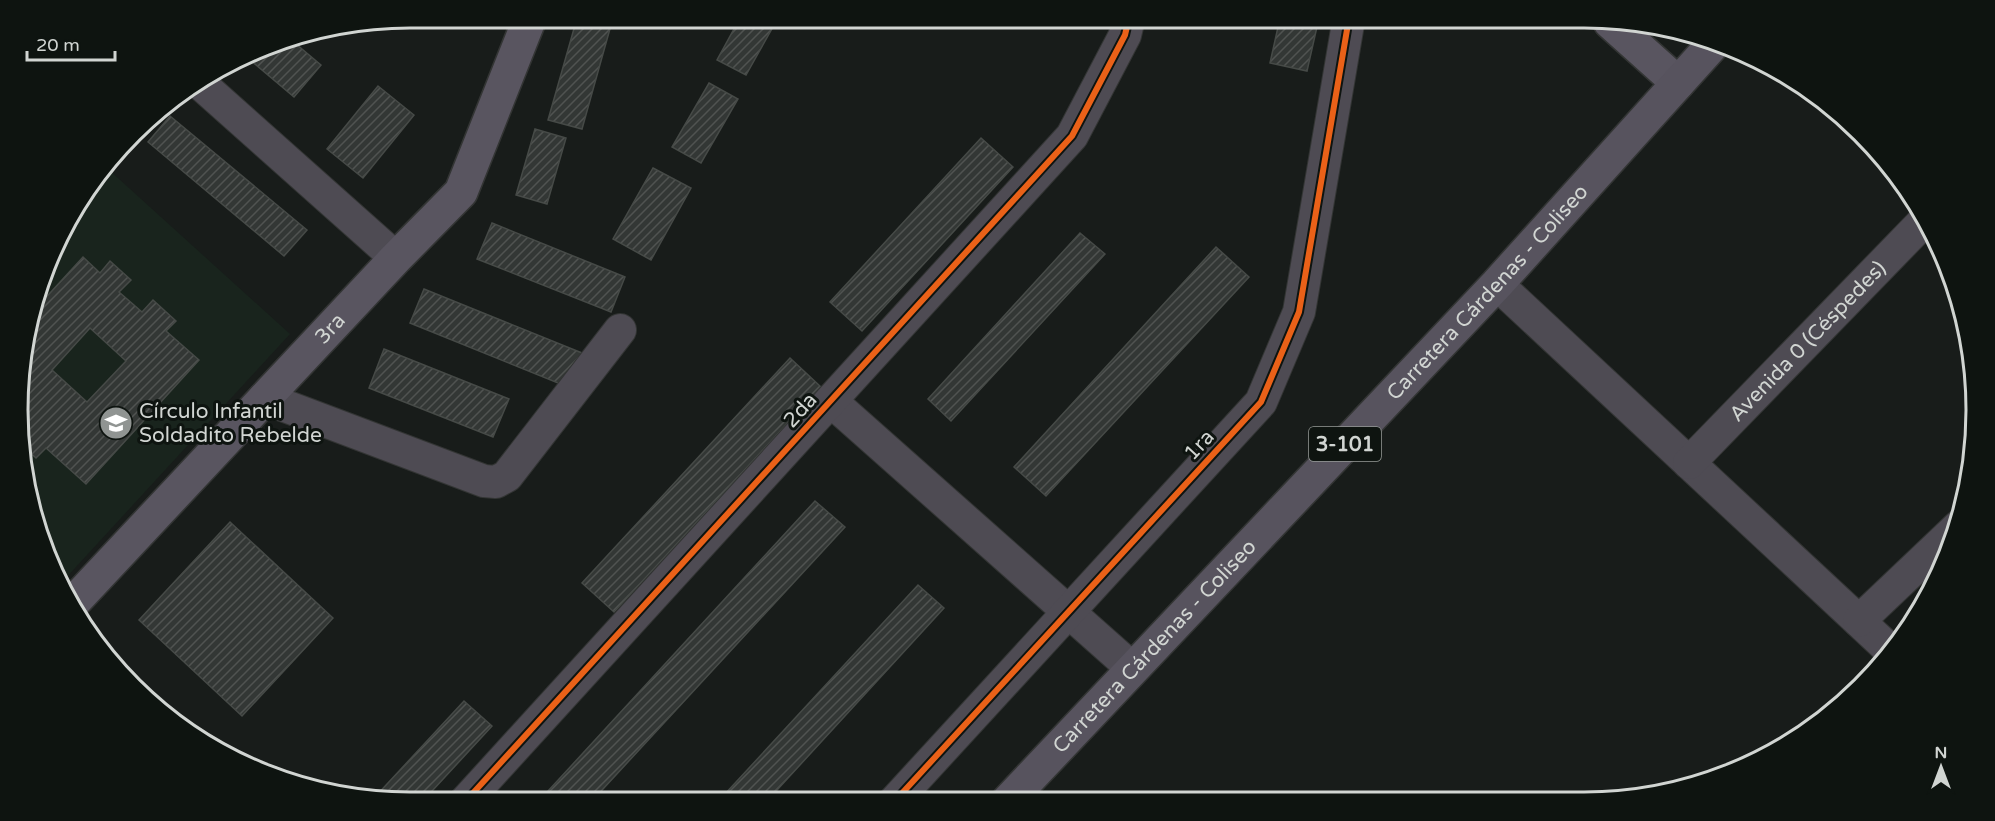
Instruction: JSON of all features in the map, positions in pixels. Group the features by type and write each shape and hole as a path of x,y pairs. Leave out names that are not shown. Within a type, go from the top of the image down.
{"main road":[{"name":"Carretera Cárdenas - Coliseo","path":"1017,792 1497,284 1708,49"}],"street":[{"name":"3ra","path":"78,598 396,258 461,192 526,28"},
{"name":"2da","path":"474,792 1072,136 1127,28"},
{"name":"1ra","path":"903,792 1261,402 1299,312 1347,28"},
{"path":"1619,30 1678,83"},
{"path":"205,89 396,258"},
{"name":"Avenida 0 (Céspedes)","path":"1689,463 1919,227"},
{"path":"1497,284 1886,646"},
{"path":"264,398 484,481 496,482 507,476 620,330"},
{"path":"831,401 1133,669"},
{"path":"1859,621 1943,541"}],"shaded area":[{"name":"Círculo Infantil Soldadito Rebelde","path":"112,172 290,334 67,577 49,533 36,485 29,435 29,386 36,336 58,264 80,219"}],"building":[{"path":"574,28 610,28 582,129 548,120"},
{"path":"735,28 772,28 746,75 717,60"},
{"path":"1278,28 1317,28 1307,71 1270,63"},
{"path":"298,46 321,65 294,97 253,63"},
{"path":"709,83 738,99 701,163 672,147"},
{"path":"378,86 414,115 363,178 327,149"},
{"path":"170,116 307,230 284,256 148,142"},
{"path":"535,129 566,138 547,204 516,195"},
{"path":"981,138 1013,167 862,331 830,302"},
{"path":"653,168 691,188 651,260 613,239"},
{"path":"492,223 625,277 611,312 477,259"},
{"path":"1080,233 1105,254 951,421 928,399"},
{"path":"1216,247 1249,277 1046,496 1014,467"},
{"path":"83,257 100,273 110,261 131,280 119,292 142,312 153,300 176,321 166,331 199,360 86,484 46,448 36,458 31,454 29,435 29,386 36,336 46,297","holes":["90,328 126,361 87,402 52,370"]},
{"path":"424,289 582,353 568,387 410,323"},
{"path":"384,349 509,399 493,437 369,388"},
{"path":"790,358 821,387 614,612 582,583"},
{"path":"815,501 845,527 600,792 547,792"},
{"path":"230,522 333,618 242,716 139,620"},
{"path":"918,585 944,608 775,792 727,792"},
{"path":"464,701 492,726 431,792 380,791"}],"cycle path":[{"path":"474,792 1072,136 1127,28"},
{"path":"903,792 1261,402 1299,312 1347,28"}],"place":[{"name":"Círculo Infantil Soldadito Rebelde","path":"116,423"}]}
